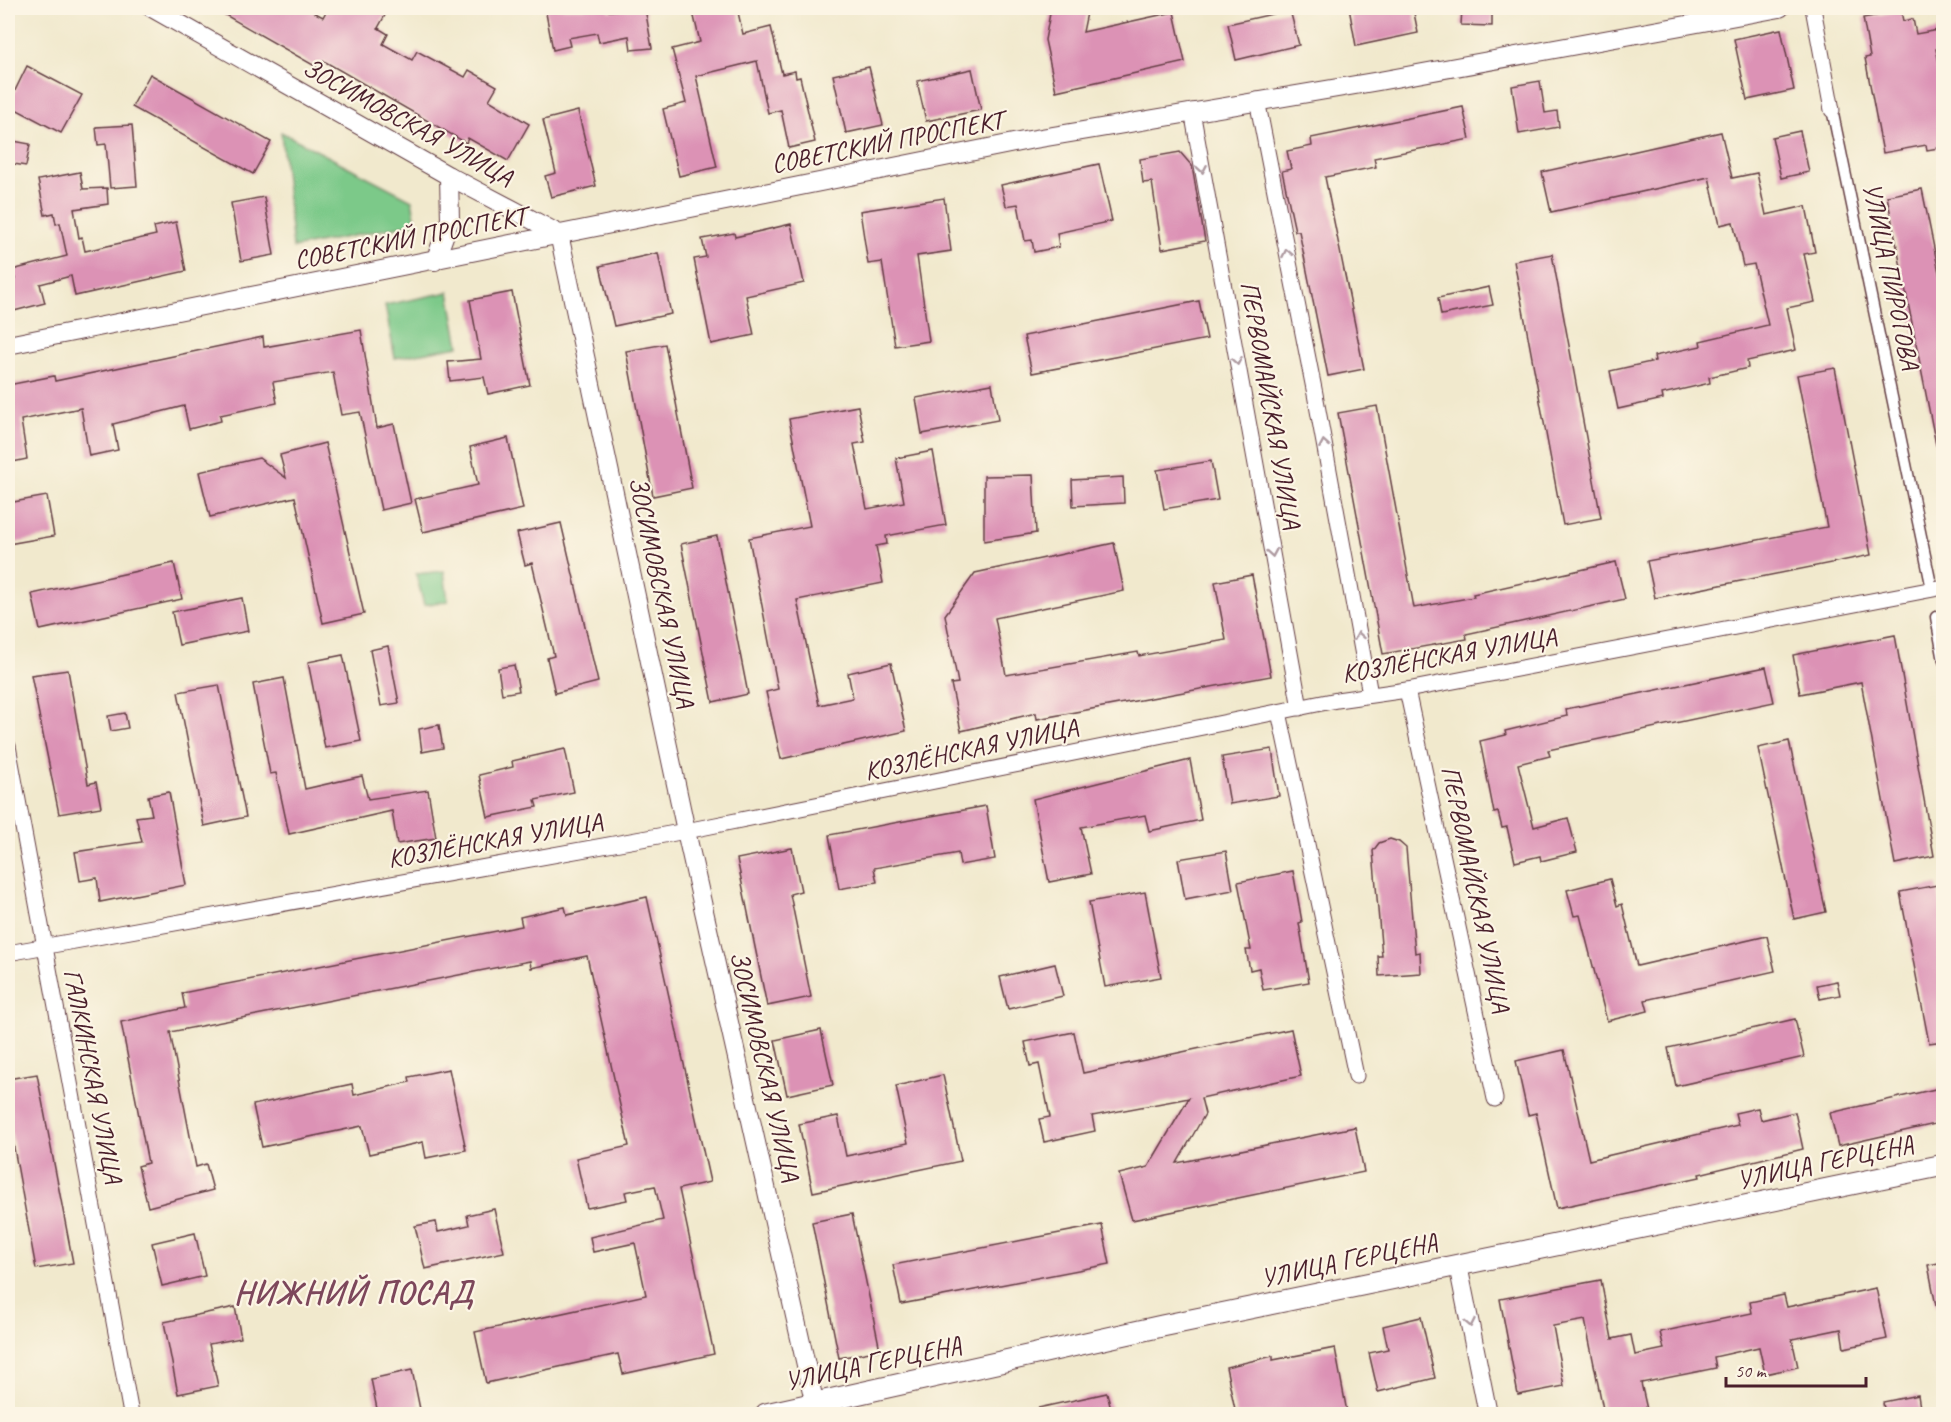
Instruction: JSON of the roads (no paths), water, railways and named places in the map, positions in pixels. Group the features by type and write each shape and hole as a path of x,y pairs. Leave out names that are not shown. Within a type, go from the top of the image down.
{"main road":[{"name":"УЛИЦА ГЕРЦЕНА","path":"766,1414 816,1409 1162,1326 1944,1165"}],"street":[{"name":"ЗОСИМОВСКАЯ УЛИЦА","path":"152,8 449,176 559,234 686,831 816,1409"},
{"name":"СОВЕТСКИЙ ПРОСПЕКТ","path":"8,345 1029,140 1379,81 1780,8"},
{"name":"УЛИЦА ПИРОГОВА","path":"1813,8 1833,112 1938,588"},
{"name":"ПЕРВОМАЙСКАЯ УЛИЦА","path":"1257,100 1370,694"},
{"name":"ПЕРВОМАЙСКАЯ УЛИЦА","path":"1192,111 1300,708"},
{"path":"435,261 450,220 449,176"},
{"name":"КОЗЛЁНСКАЯ УЛИЦА","path":"8,953 686,831 1370,694 1407,690 1938,588"},
{"path":"1936,616 1944,661"},
{"name":"ПЕРВОМАЙСКАЯ УЛИЦА","path":"1407,690 1496,1099"},
{"path":"1279,712 1356,1076"},
{"name":"ГАЛКИНСКАЯ УЛИЦА","path":"8,746 131,1414"},
{"path":"1458,1265 1488,1414"}],"district":[{"name":"НИЖНИЙ ПОСАД","path":"354,1292"}]}
